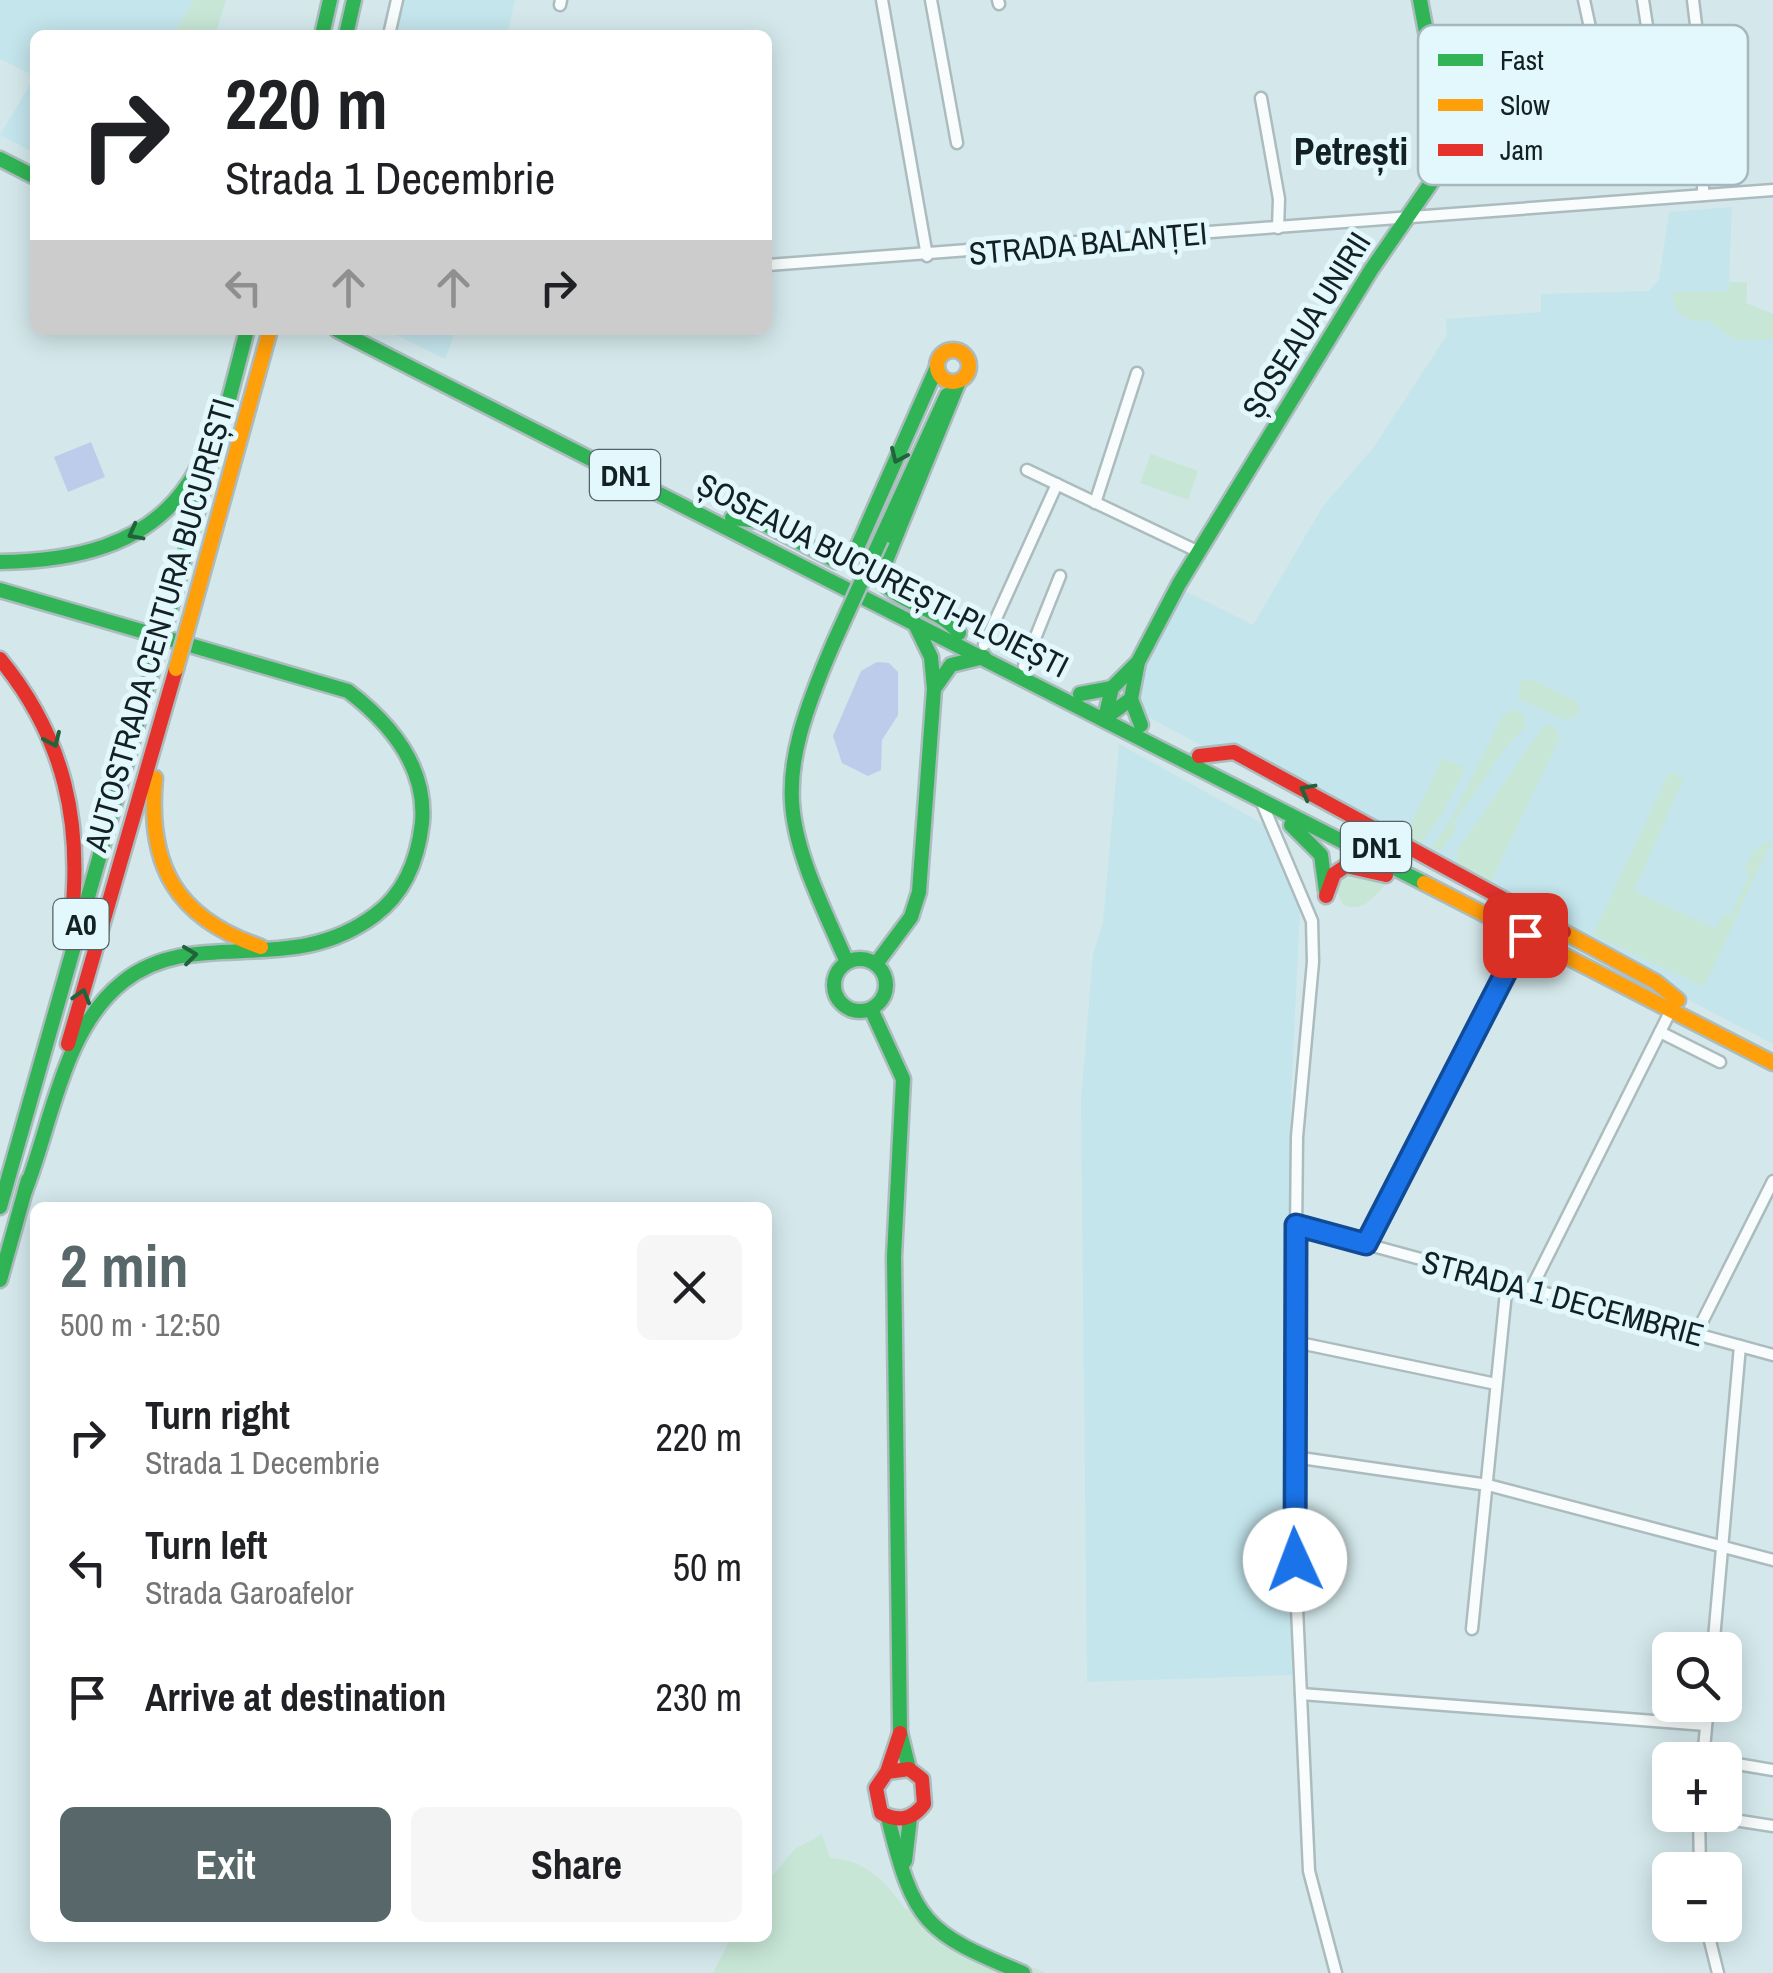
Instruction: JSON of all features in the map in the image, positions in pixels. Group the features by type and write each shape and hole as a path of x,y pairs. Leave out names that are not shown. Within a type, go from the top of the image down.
{"main road":[{"path":"323,30 330,0"},
{"path":"347,30 354,0"},
{"name":"ȘOSEAUA UNIRII","path":"1420,0 1424,25"},
{"path":"0,148 30,163"},
{"path":"0,159 30,174"},
{"name":"ȘOSEAUA UNIRII","path":"1112,688 1138,662 1199,552 1362,283 1431,185"},
{"name":"AUTOSTRADA CENTURA BUCUREȘTI","path":"0,1207 246,335"},
{"name":"AUTOSTRADA CENTURA BUCUREȘTI","path":"0,1280 269,335"},
{"name":"ȘOSEAUA BUCUREȘTI-PLOIEȘTI","path":"348,335 912,620 1024,666 1138,730"},
{"name":"ȘOSEAUA BUCUREȘTI-PLOIEȘTI","path":"370,335 960,633 985,651 1109,713"},
{"path":"732,518 759,521 836,562 853,557 947,377"},
{"path":"847,962 798,852 788,807 794,737 936,411 947,377"},
{"path":"947,377 879,578 886,587 946,617 960,633"},
{"path":"0,562 81,554 146,528 164,516 190,483 229,399"},
{"path":"0,590 328,683 364,701 401,738 415,766 424,810 420,845 402,887 376,917 346,936 312,948 170,958 138,970 115,988 86,1024 46,1144 25,1191"},
{"path":"876,964 918,901 934,689 929,651 912,620"},
{"path":"934,689 942,674 956,662 985,651"},
{"path":"0,659 34,704 60,756 73,809 77,857 71,922 14,1133 6,1186"},
{"name":"ȘOSEAUA UNIRII","path":"1131,699 1138,662"},
{"path":"1080,694 1112,688 1109,713"},
{"path":"170,690 152,798 151,821 159,862 183,903 209,926 276,950"},
{"path":"1109,713 1131,699 1138,730"},
{"name":"DN1","path":"1138,730 1199,756 1234,752 1642,975 1674,1005 1773,1063"},
{"name":"DN1","path":"1138,730 1262,802 1443,894 1773,1050"},
{"path":"1262,802 1310,840 1323,860 1326,896 1334,874 1351,865 1443,894"},
{"path":"862,959 876,964 886,986 882,1000 871,1009 852,1010 837,997 834,982 847,962 862,959"},
{"path":"871,1009 903,1079 894,1243 900,1732 909,1769 922,1779 926,1795 919,1812 910,1818 888,1818"},
{"path":"900,1732 876,1796 880,1811 888,1818 908,1897 923,1921 941,1937 1023,1973"},
{"path":"887,1772 909,1769"},
{"path":"908,1897 904,1855 910,1818"}],"street":[{"path":"390,30 397,0"},
{"path":"882,0 927,256"},
{"path":"931,0 957,143"},
{"path":"1584,0 1589,25"},
{"path":"1643,0 1648,25"},
{"path":"1693,0 1696,25"},
{"path":"1261,98 1279,199 1278,228"},
{"path":"1703,185 1703,195"},
{"name":"STRADA BALANȚEI","path":"772,265 1773,190"},
{"path":"1095,503 1137,373"},
{"path":"1027,470 1199,552"},
{"path":"985,651 1056,484"},
{"path":"1024,666 1060,576"},
{"path":"1262,802 1306,902 1313,941 1296,1137 1294,1457 1311,1887 1336,1973"},
{"path":"1286,857 1295,842 1310,840"},
{"path":"1366,1244 1525,935"},
{"path":"1531,1289 1674,1005"},
{"path":"1660,1032 1720,1062"},
{"path":"1696,1334 1773,1181"},
{"name":"STRADA 1 DECEMBRIE","path":"1296,1225 1773,1355"},
{"path":"1472,1628 1506,1282"},
{"path":"1295,1342 1496,1384"},
{"path":"1715,1632 1740,1346"},
{"path":"1294,1457 1488,1485 1773,1560"},
{"path":"1301,1694 1706,1725"},
{"path":"1706,1722 1706,1742"},
{"path":"1742,1765 1773,1770"},
{"path":"1742,1821 1773,1826"},
{"path":"1710,1942 1718,1973"}],"shaded area":[{"path":"0,0 194,0 176,30 30,30 30,74 0,59"},
{"path":"389,0 515,0 508,30 382,30"},
{"path":"30,84 30,150 0,135"},
{"path":"1732,207 1729,282 1747,282 1746,303 1773,314 1773,1044 1140,713 1139,697 1146,659 1183,590 1253,625 1323,506 1373,448 1447,335 1446,319 1541,312 1541,294 1649,291 1659,280 1669,212"},
{"path":"397,335 454,335 445,359"},
{"path":"91,442 105,477 68,492 54,457"},
{"path":"877,662 889,663 898,672 898,715 882,740 881,770 868,776 842,763 833,736 861,671"},
{"path":"1119,744 1260,822 1269,831 1300,910 1291,1098 1287,1525 1292,1675 1087,1682 1081,1101 1093,954 1103,922"}],"green space":[{"path":"194,0 226,0 217,30 176,30"},
{"path":"1747,282 1746,303 1773,314 1773,339 1737,341 1707,320 1687,319 1673,299 1672,292 1728,291 1729,283"},
{"path":"1151,454 1198,471 1188,500 1140,483"},
{"path":"1530,679 1578,702 1580,715 1564,720 1519,699 1519,682"},
{"path":"1512,709 1524,714 1525,728 1508,744 1453,824 1457,828 1441,850 1431,849 1453,816 1502,717"},
{"path":"1544,725 1554,726 1560,737 1489,886 1458,866 1457,851"},
{"path":"1442,758 1465,768 1443,812 1420,844 1411,840 1410,827"},
{"path":"1669,772 1684,778 1634,891 1716,929 1723,914 1730,916 1750,874 1744,870 1753,851 1773,838 1704,987 1593,935"},
{"path":"1360,873 1385,885 1361,906 1343,905 1336,890 1345,875"},
{"path":"822,1834 830,1858 854,1863 874,1874 906,1910 921,1905 938,1926 1046,1973 713,1973 729,1942 772,1942 772,1876 795,1849"}],"traffic: fast":[{"path":"323,30 330,0"},
{"path":"347,30 354,0"},
{"path":"1420,0 1425,25"},
{"path":"0,159 30,174"},
{"path":"1138,662 1179,584 1371,270 1430,185"},
{"path":"227,407 246,335"},
{"path":"347,335 1424,883"},
{"path":"732,518 759,521 836,561 853,557 937,367"},
{"path":"959,381 879,578 959,633"},
{"path":"881,539 947,395"},
{"path":"0,562 80,553 129,536 151,523 188,484 229,399"},
{"path":"169,613 214,451"},
{"path":"834,642 881,539"},
{"path":"0,590 348,691 378,717 403,748 422,802 422,823 413,862 402,885 375,915 343,934 310,944 182,956 152,965 124,981 103,1001 73,1050 25,1191"},
{"path":"155,661 169,613"},
{"path":"876,964 911,917 919,892 934,689 931,657 913,620"},
{"path":"834,642 800,734 792,804 797,837 809,872 847,962"},
{"path":"934,689 951,665 984,657"},
{"path":"0,1207 155,661"},
{"path":"1138,662 1131,699 1105,718 1112,688 1138,662"},
{"path":"1080,694 1112,688"},
{"path":"1131,699 1141,725"},
{"path":"1291,825 1321,855 1326,891"},
{"path":"860,959 878,967 886,985 878,1003 860,1011 842,1003 834,985 842,967 860,959"},
{"path":"871,1009 903,1079 894,1256 900,1732 909,1769"},
{"path":"0,1280 28,1180"},
{"path":"888,1818 906,1881 928,1920 964,1946 1023,1973"},
{"path":"905,1861 910,1818"}],"traffic: slow":[{"path":"190,619 269,335"},
{"path":"953,350 964,355 969,366 964,377 953,382 942,377 937,366 942,355 953,350"},
{"path":"176,669 190,619"},
{"path":"155,778 156,837 173,885 207,921 261,947"},
{"path":"1424,883 1773,1063"},
{"path":"1564,932 1656,982 1678,1000"}],"traffic: jam":[{"path":"0,659 40,720 64,784 74,852 71,924"},
{"path":"68,1044 176,669"},
{"path":"1199,756 1234,752 1564,932"},
{"path":"1326,896 1334,874 1346,866 1386,875"},
{"path":"887,1772 909,1769 922,1779 924,1804 915,1813 899,1818 881,1813 876,1788 887,1772 900,1733"}],"district":[{"name":"Petrești","path":"1351,151"}],"route":[{"path":"1295,1560 1296,1225 1366,1244 1525,935"}]}
